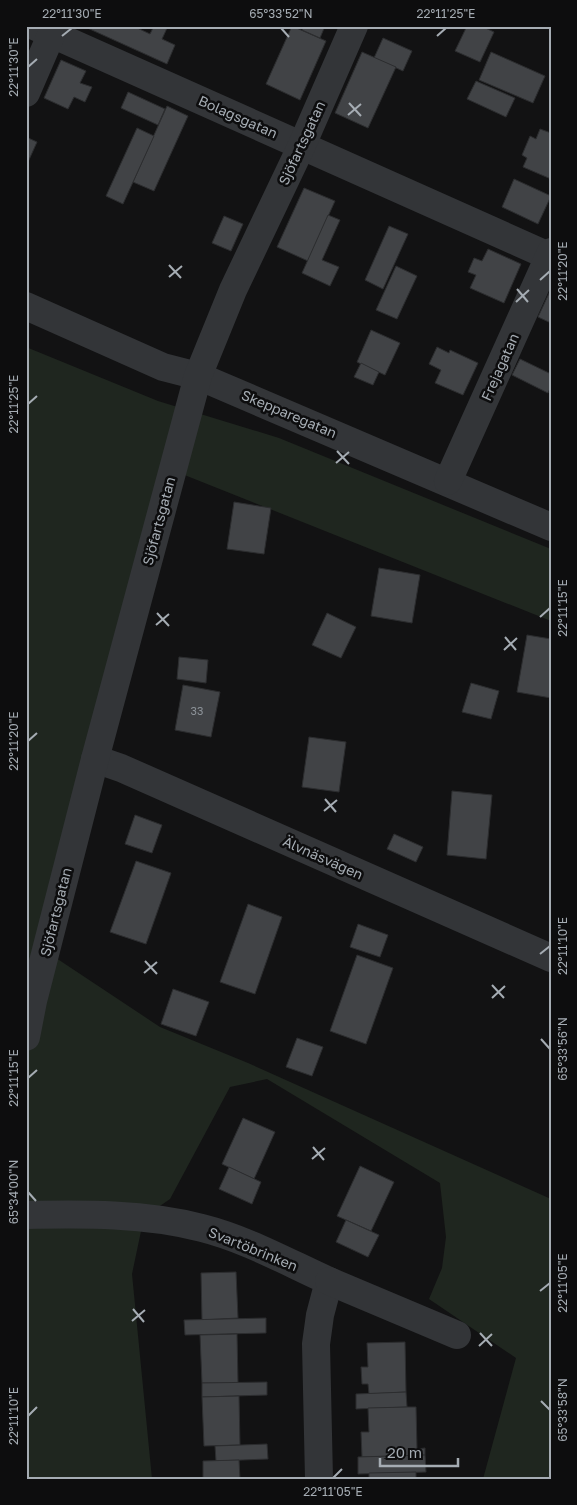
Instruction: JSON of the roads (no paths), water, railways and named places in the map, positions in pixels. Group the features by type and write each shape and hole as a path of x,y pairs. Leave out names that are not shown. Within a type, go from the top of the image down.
{"street":[{"name":"Sjöfartsgatan","path":"26,1037 33,1001 95,759 198,376 233,290 302,145 354,26"},
{"name":"Bolagsgatan","path":"47,29 550,255"},
{"path":"26,92 47,29"},
{"name":"Frejagatan","path":"448,481 550,255"},
{"name":"Skepparegatan","path":"26,306 163,367 198,376 448,481 551,527"},
{"name":"Älvnäsvägen","path":"95,759 121,768 551,958"},
{"name":"Svartöbrinken","path":"26,1215 146,1217 189,1225 241,1241 329,1281 457,1335"},
{"path":"318,1479 316,1344 320,1316 329,1281"}]}
